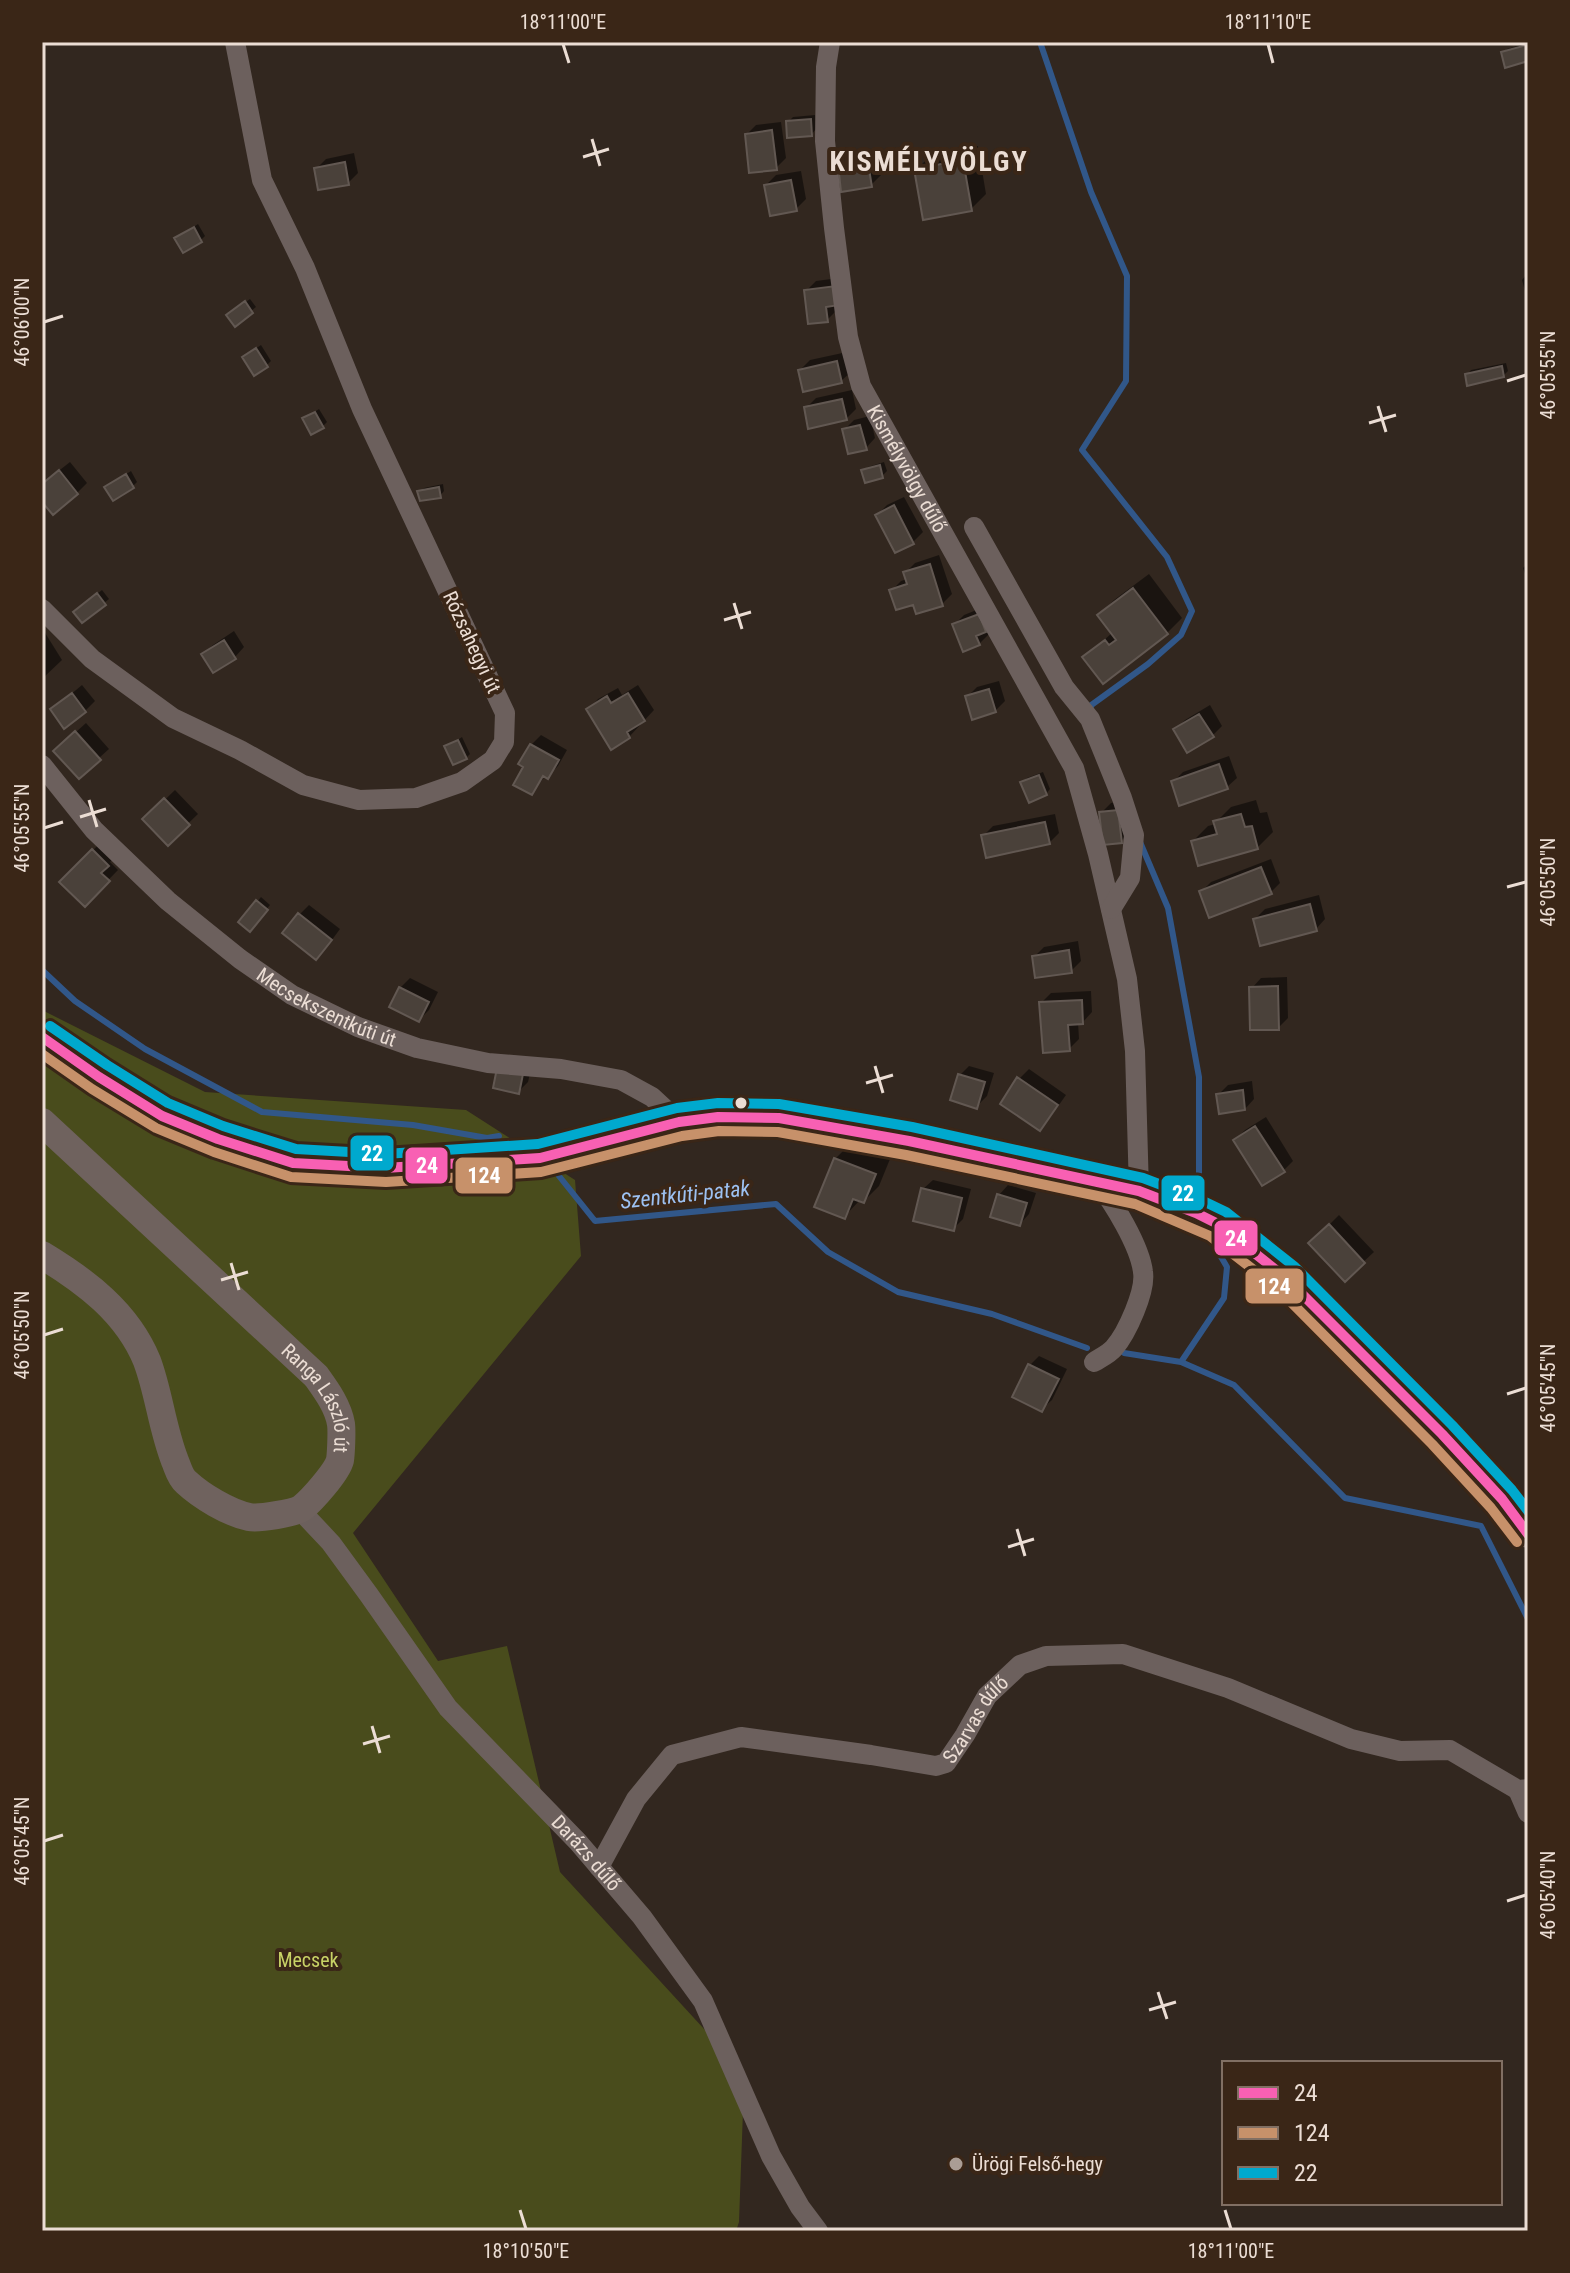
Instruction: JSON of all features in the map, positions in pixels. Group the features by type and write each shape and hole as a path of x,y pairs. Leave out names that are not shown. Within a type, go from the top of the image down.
{"main road":[{"path":"42,1037 162,1116 218,1139 293,1163 385,1168 540,1158 679,1122 718,1117 779,1118 909,1141 1139,1191 1218,1224 1286,1278 1442,1434 1502,1499 1528,1534"},
{"name":"Ranga László út","path":"42,1122 291,1351 316,1376 331,1397 341,1424 340,1462 300,1510"},
{"path":"42,1255 76,1275 113,1307 129,1329 147,1361 168,1443 183,1479 228,1511 251,1518 300,1510"}],"street":[{"name":"Rózsahegyi út","path":"42,609 92,659 173,718 303,785 359,800 416,798 462,782 493,760 504,742 505,713 362,409 305,268 262,180 235,42"},
{"name":"Kismélyvölgy dűlő","path":"830,42 826,67 825,141 848,337 861,386 1074,768 1127,979 1135,1051 1139,1191"},
{"name":"Kismélyvölgy dűlő","path":"974,527 1064,687 1090,719 1122,798 1134,835 1130,878 1111,909"},
{"name":"Mecsekszentkúti út","path":"42,765 94,830 168,901 240,959 292,995 358,1027 417,1048 488,1063 561,1069 621,1080 652,1097 679,1122"},
{"path":"1094,1362 1114,1349 1137,1307 1144,1273 1113,1201 1097,1182"},
{"name":"Darázs dűlő","path":"300,1510 331,1543 448,1708 578,1842 642,1917 703,2001 771,2156 800,2207 818,2231"},
{"name":"Szarvas dűlő","path":"599,1867 636,1799 672,1755 741,1737 936,1766 946,1763 987,1696 1020,1665 1046,1656 1123,1654 1228,1688 1351,1739 1400,1751 1450,1750 1523,1790"},
{"path":"1523,1790 1528,1813"}],"green space":[{"name":"Mecsek","path":"42,1010 205,1092 466,1110 575,1180 581,1256 353,1533 438,1661 507,1646 560,1872 727,2054 744,2083 739,2222 736,2231 42,2231"}],"building":[{"path":"1527,45 1528,61 1505,68 1501,52"},
{"path":"811,119 812,136 787,138 786,121"},
{"path":"772,130 777,170 749,173 745,134"},
{"path":"963,160 972,211 923,220 914,169"},
{"path":"345,162 349,185 318,190 314,168"},
{"path":"869,169 872,187 841,192 839,173"},
{"path":"791,180 797,211 770,216 764,185"},
{"path":"194,227 202,242 183,253 174,238"},
{"path":"836,286 839,305 826,307 828,322 808,324 804,290"},
{"path":"245,301 253,313 235,327 226,315"},
{"path":"256,348 268,367 254,376 242,357"},
{"path":"837,361 842,383 803,392 798,370"},
{"path":"1502,366 1504,377 1467,386 1465,374"},
{"path":"842,399 847,420 808,429 804,407"},
{"path":"315,412 324,428 311,435 302,418"},
{"path":"860,425 867,450 848,454 842,429"},
{"path":"880,465 883,478 865,483 861,470"},
{"path":"59,470 78,494 53,515 42,502 42,484"},
{"path":"126,474 134,488 113,501 104,487"},
{"path":"439,487 441,498 420,501 417,491"},
{"path":"894,505 914,544 895,553 875,515"},
{"path":"930,564 943,606 916,614 913,605 896,610 889,590 907,584 903,572"},
{"path":"1133,588 1168,634 1103,684 1082,657 1105,640 1109,645 1116,640 1097,615"},
{"path":"97,593 106,605 82,623 73,612"},
{"path":"979,614 986,632 976,636 980,645 963,652 952,624"},
{"path":"224,640 236,659 213,673 201,654"},
{"path":"989,689 996,712 972,720 965,696"},
{"path":"72,693 86,712 64,729 50,709"},
{"path":"628,693 645,721 627,732 630,738 611,750 586,709 607,696 611,703"},
{"path":"1199,714 1214,737 1187,753 1173,729"},
{"path":"75,731 101,760 79,779 53,751"},
{"path":"458,740 467,759 453,765 444,746"},
{"path":"530,744 559,760 548,779 543,776 532,795 513,785 523,767 518,764"},
{"path":"1219,764 1228,789 1179,806 1171,781"},
{"path":"1039,775 1047,795 1029,803 1020,782"},
{"path":"164,798 190,825 168,846 142,819"},
{"path":"1118,810 1122,843 1103,845 1099,812"},
{"path":"1241,814 1245,827 1252,826 1258,849 1198,866 1191,841 1217,834 1213,821"},
{"path":"1045,822 1050,844 986,858 981,835"},
{"path":"92,849 109,866 101,873 110,881 85,907 59,882"},
{"path":"1261,867 1272,894 1209,918 1199,891"},
{"path":"256,900 268,910 250,932 238,922"},
{"path":"1310,904 1317,931 1260,946 1253,919"},
{"path":"298,913 332,940 316,960 282,933"},
{"path":"1069,950 1072,973 1035,978 1032,956"},
{"path":"1278,986 1279,1030 1250,1030 1249,987"},
{"path":"399,987 429,1002 419,1022 389,1007"},
{"path":"1082,1000 1083,1024 1068,1025 1070,1051 1043,1053 1039,1002"},
{"path":"497,1068 523,1074 519,1094 493,1088"},
{"path":"958,1074 985,1082 977,1109 950,1100"},
{"path":"1017,1077 1058,1105 1040,1131 1000,1104"},
{"path":"1243,1090 1245,1110 1219,1114 1216,1094"},
{"path":"1255,1126 1285,1172 1262,1186 1233,1140"},
{"path":"834,1158 876,1174 864,1203 853,1199 845,1219 814,1207"},
{"path":"921,1188 962,1198 954,1231 913,1221"},
{"path":"997,1194 1027,1203 1020,1226 990,1217"},
{"path":"1329,1224 1365,1263 1345,1282 1308,1243"},
{"path":"1028,1364 1059,1379 1042,1412 1012,1397"}],"waterway":[{"path":"1040,42 1091,192 1127,276 1126,381 1082,450 1167,557 1192,611 1181,635 1148,664 1090,706 1092,712"},
{"path":"1140,842 1168,908 1199,1077 1199,1183"},
{"name":"Szentkúti-patak","path":"42,970 75,1001 145,1049 262,1112 413,1125 487,1138 499,1136"},
{"name":"Szentkúti-patak","path":"559,1176 595,1221 776,1204 828,1252 898,1292 992,1314 1087,1348"},
{"path":"1181,1362 1224,1298 1227,1267 1210,1238"},
{"name":"Szentkúti-patak","path":"1124,1353 1181,1362 1234,1385 1345,1498 1481,1526 1528,1619"}],"transit line":[{"name":"22","path":"50,1026 168,1103 223,1126 296,1149 385,1154 538,1144 677,1108 718,1103 779,1104 912,1127 1143,1178 1226,1212 1295,1267 1452,1425 1528,1511"},
{"name":"24","path":"42,1037 162,1116 218,1139 293,1163 385,1168 540,1158 679,1122 718,1117 779,1118 909,1141 1139,1191 1218,1224 1286,1278 1442,1434 1502,1499 1528,1534"},
{"name":"124","path":"42,1054 156,1128 214,1152 291,1177 386,1182 541,1172 682,1136 719,1131 778,1132 906,1155 1135,1204 1210,1236 1277,1288 1432,1444 1491,1508 1517,1542"}],"place":[{"name":"Ürögi Felső-hegy","path":"956,2164"}],"district":[{"name":"KISMÉLYVÖLGY","path":"929,161"}]}
